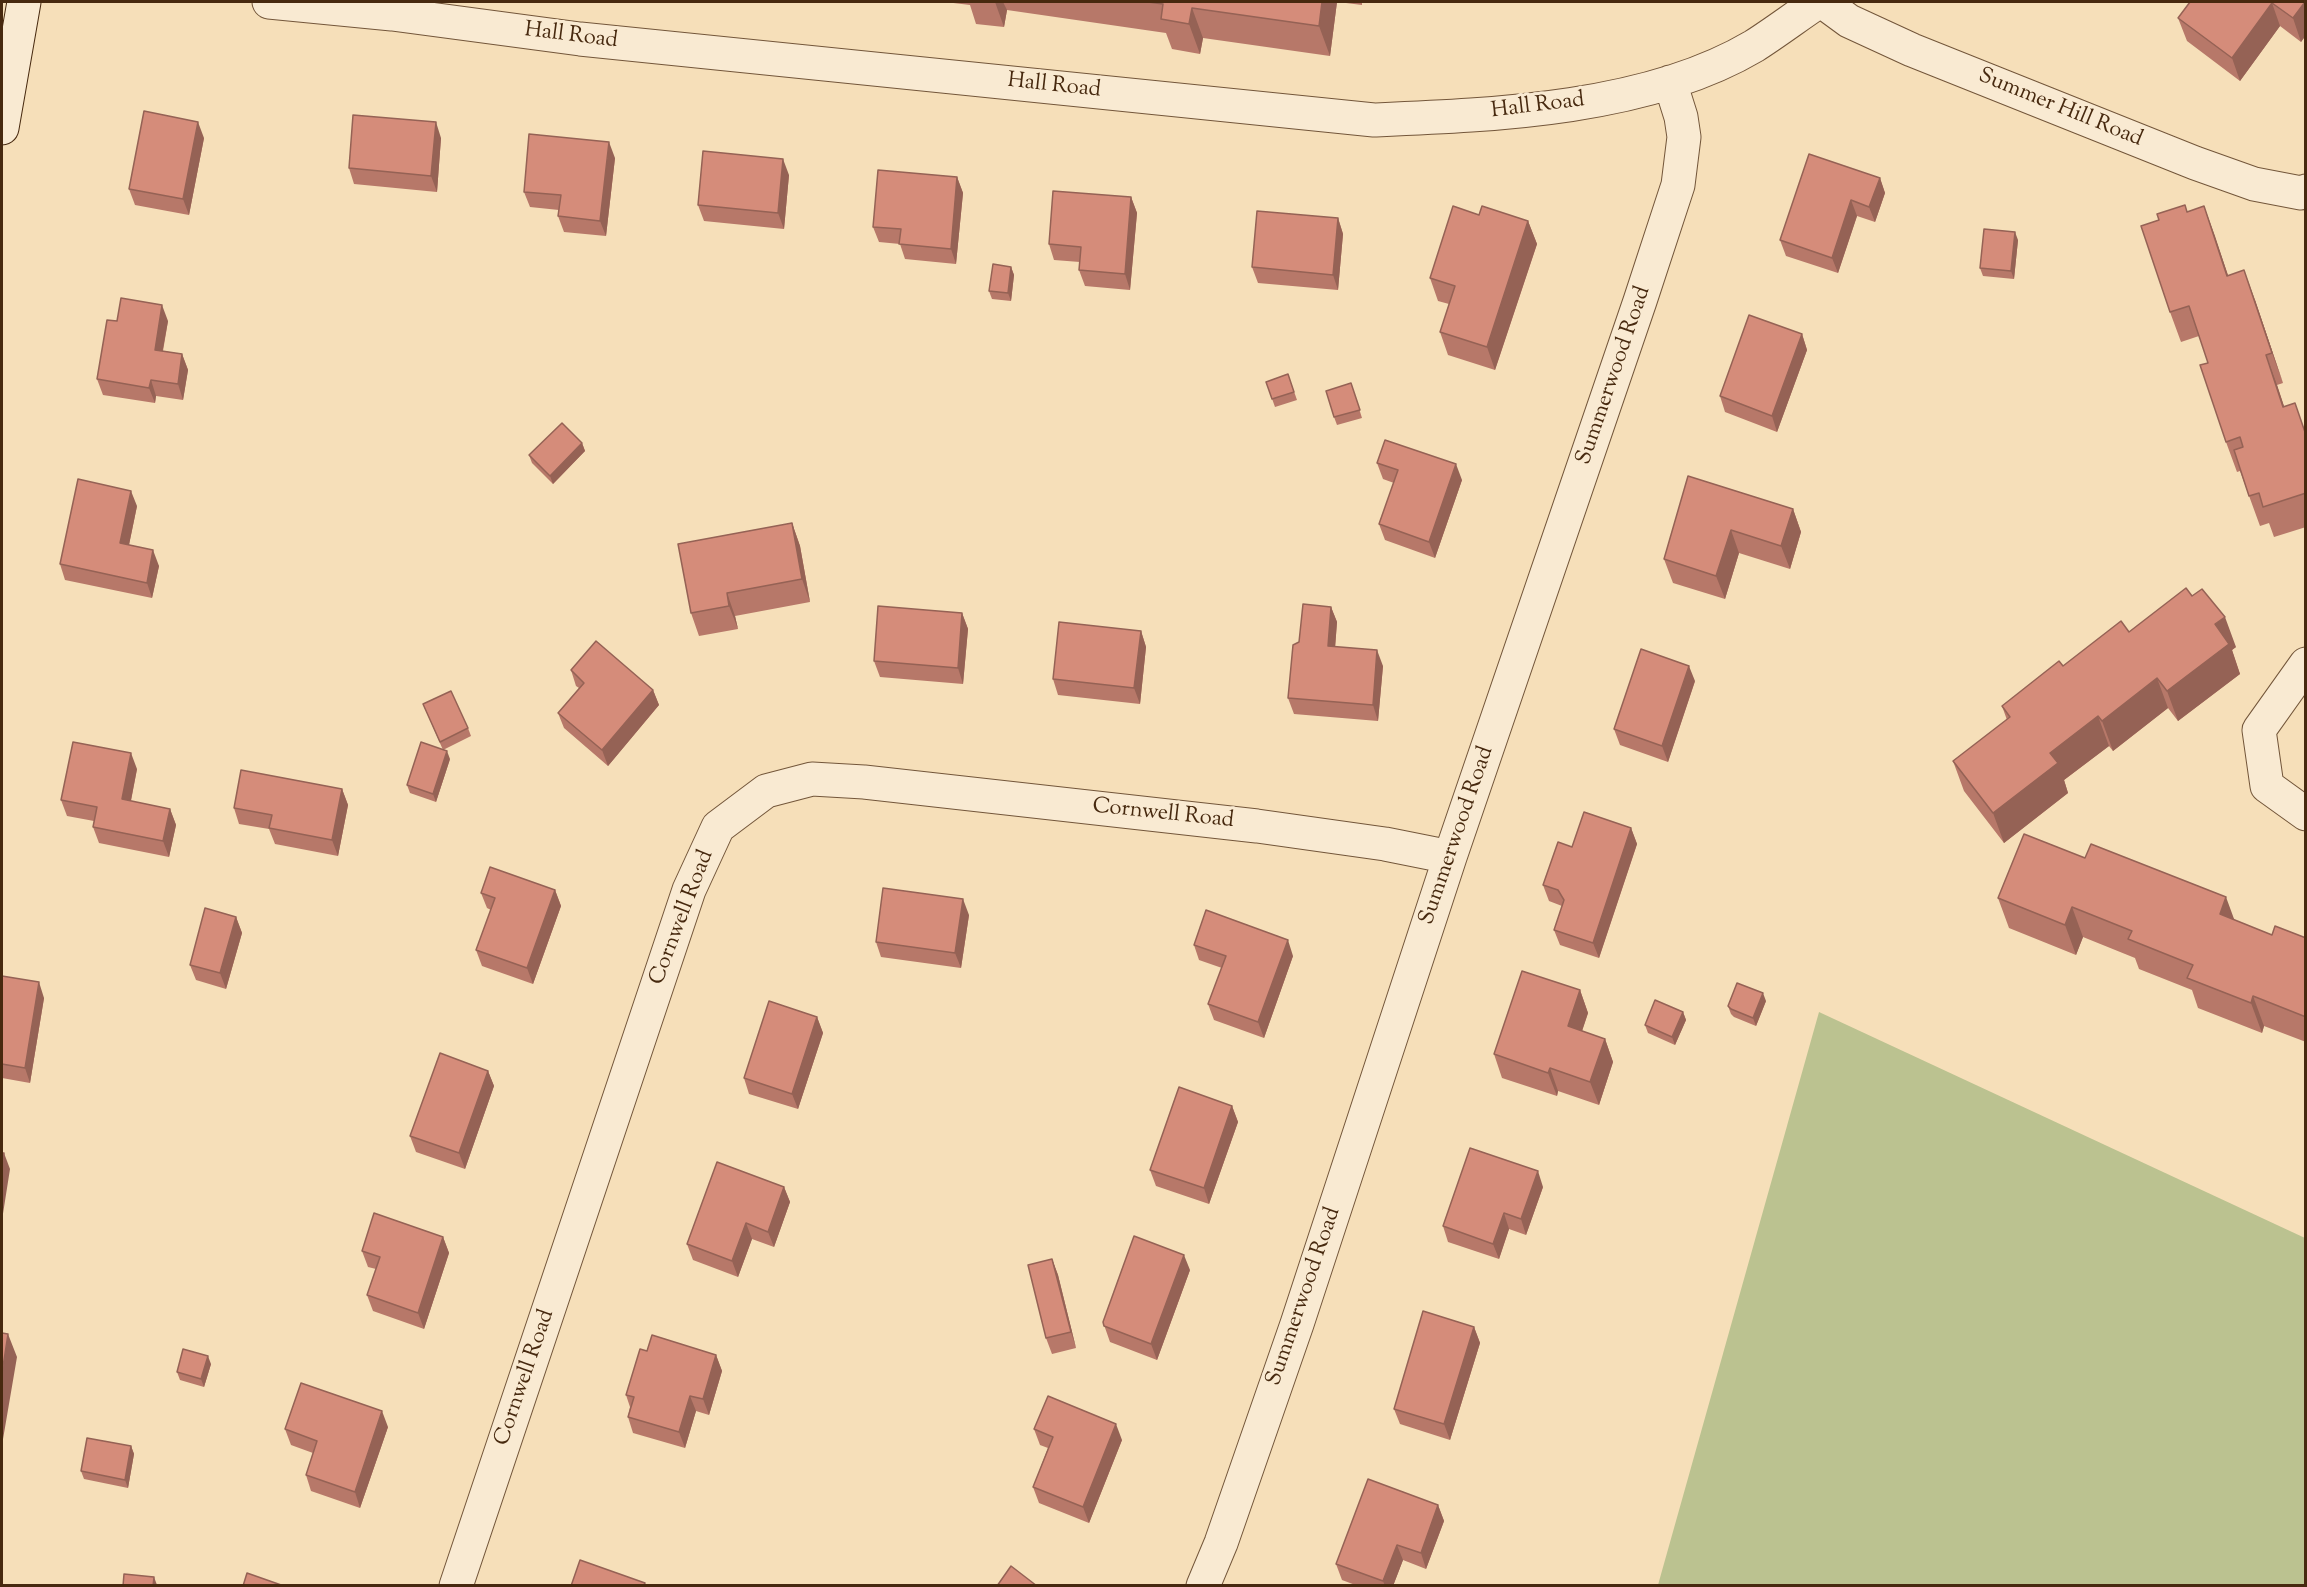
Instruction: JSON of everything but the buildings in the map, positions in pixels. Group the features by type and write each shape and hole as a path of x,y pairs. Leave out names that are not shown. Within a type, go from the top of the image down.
{"street":[{"path":"2,128 24,2"},
{"name":"Hall Road","path":"269,2 393,14 580,39 1374,120 1435,118 1547,107 1605,98 1670,82 1754,46 1818,2"},
{"name":"Summer Hill Road","path":"1823,2 1849,21 1912,50 2195,163 2254,184 2304,196"},
{"name":"Summerwood Road","path":"1203,1586 1221,1542 1297,1324 1450,857 1641,301 1678,185 1684,138 1681,117 1670,82"},
{"path":"2306,664 2259,730 2267,786 2306,814"},
{"name":"Cornwell Road","path":"456,1586 689,890 718,827 766,791 812,779 864,782 1257,826 1385,844 1450,857"}],"green space":[{"path":"1819,1012 2305,1238 2305,1585 1658,1585"}]}
